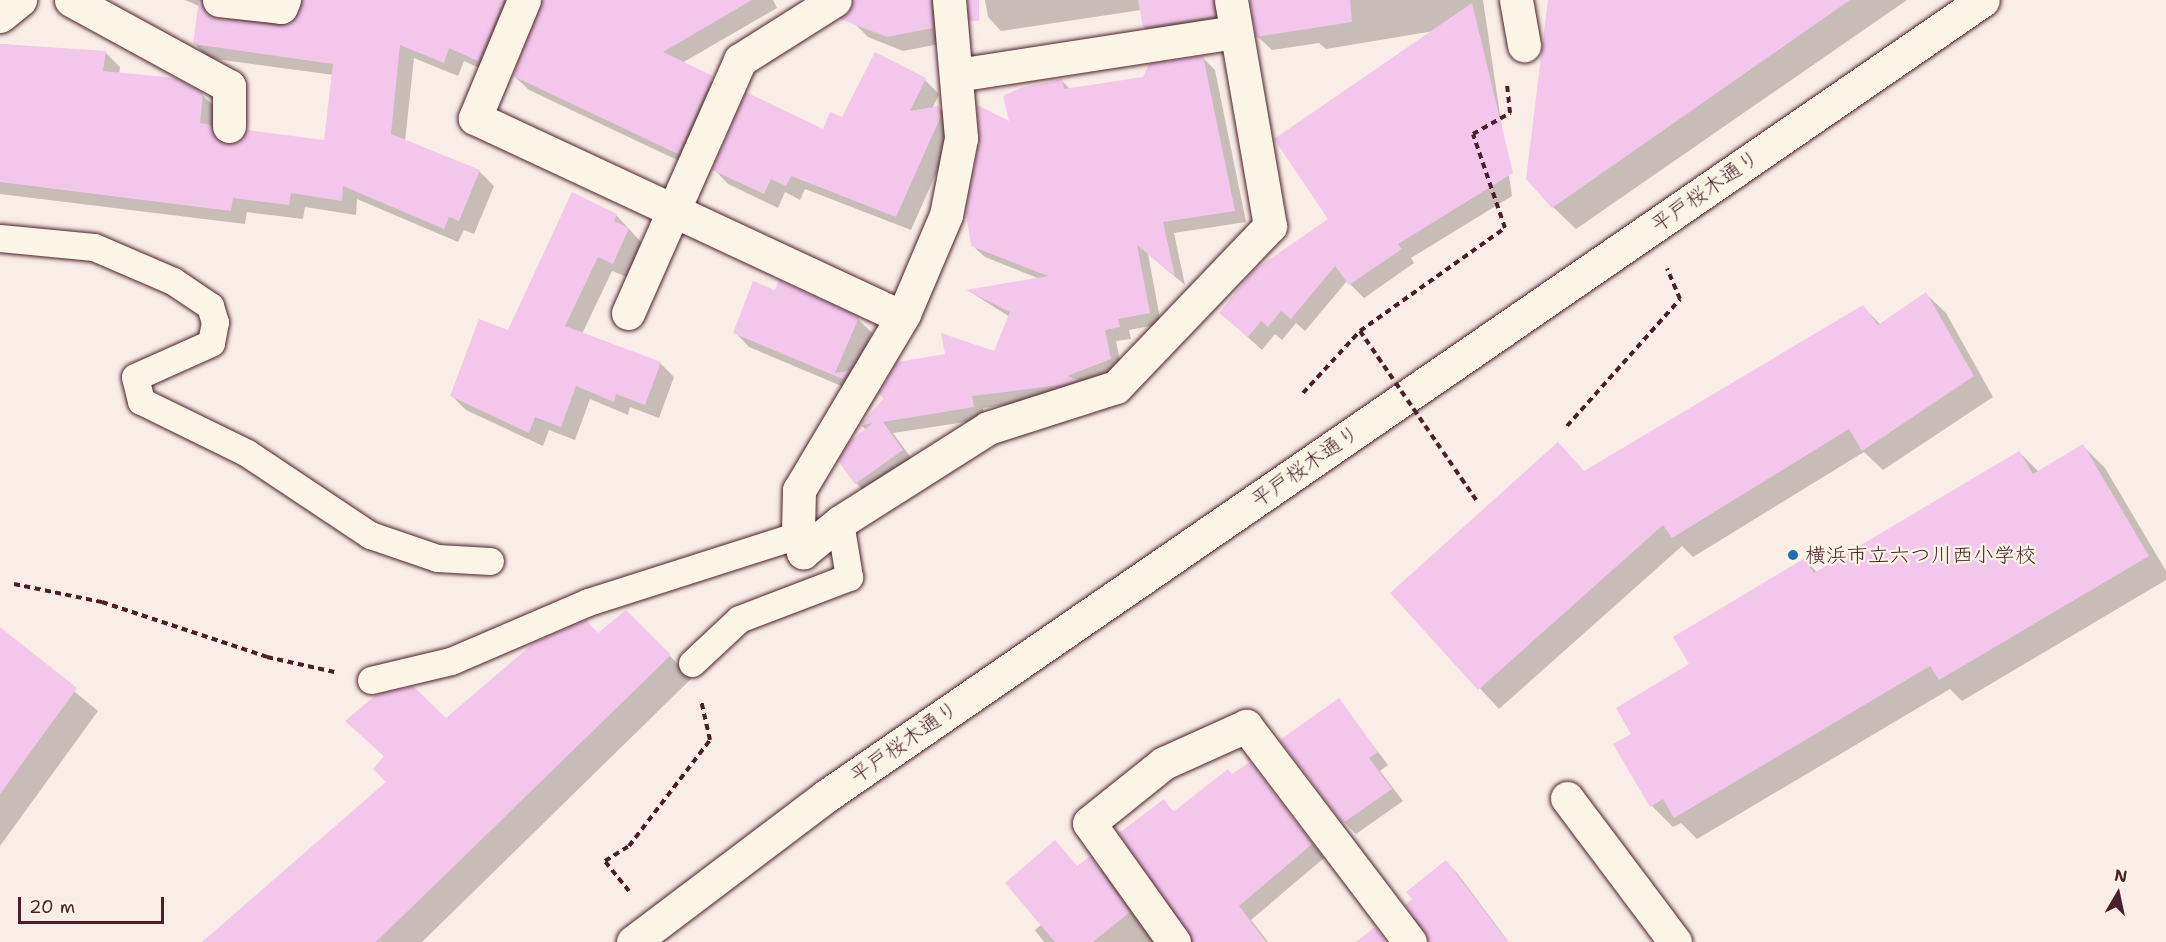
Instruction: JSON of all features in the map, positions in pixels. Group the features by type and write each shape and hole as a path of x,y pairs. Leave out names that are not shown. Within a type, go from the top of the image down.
{"street":[{"path":"0,16 20,0"},
{"path":"71,0 229,86 229,126"},
{"path":"219,0 281,6 284,0"},
{"path":"524,0 475,118 678,209 902,317"},
{"path":"628,313 678,209 740,60 835,0"},
{"path":"949,0 957,75 960,138 946,215 902,317 800,490 798,535 803,552 840,522 988,428 1116,387 1270,225 1231,0"},
{"path":"1516,0 1524,45"},
{"name":"平戸桜木通り","path":"633,942 825,796 1983,0"},
{"path":"957,75 1236,33"},
{"path":"1174,942 1089,823 1164,763 1246,726 1410,942"},
{"path":"1567,798 1676,942"}],"lane":[{"path":"0,238 94,247 173,281 210,306 215,322 211,343 135,377 141,400 247,453 370,535 437,558 490,561"},
{"path":"692,663 739,619 849,577 840,522"},
{"path":"371,680 451,661 588,602 798,535"}],"path":[{"path":"1303,393 1360,331 1505,228 1473,134 1510,113 1502,48 1524,45"},
{"path":"1567,426 1680,299 1667,269"},
{"path":"1360,331 1476,500"},
{"path":"14,584 102,602 267,657 371,680"},
{"path":"629,891 605,861 629,846 710,740 692,663"}],"building":[{"path":"199,0 216,18 279,26 291,23 302,0 504,0 478,61 449,48 444,63 400,45 391,134 480,170 459,221 449,217 444,229 343,186 342,201 291,193 289,205 233,198 231,211 0,182 0,44 106,51 103,71 176,78 203,93 200,123 210,125 220,142 238,142 247,130 324,140 333,64 193,44"},
{"path":"542,0 752,0 663,52 713,76 678,154 513,76"},
{"path":"854,0 931,0 933,28 887,37 840,19"},
{"path":"968,0 979,0 979,21 968,21"},
{"path":"1138,0 1213,0 1215,16 1143,27"},
{"path":"1250,0 1350,0 1352,22 1256,37"},
{"path":"1548,0 1850,0 1552,208 1526,179"},
{"path":"1472,3 1513,173 1398,244 1402,249 1349,285 1335,266 1291,319 1281,311 1268,327 1261,321 1248,337 1219,313 1254,270 1328,219 1274,139"},
{"path":"875,52 926,78 910,111 939,106 940,118 896,217 791,176 786,186 771,179 764,194 712,170 746,92 823,129 830,112 842,117"},
{"path":"1203,56 1235,211 1163,222 1175,276 1137,245 1150,313 1118,319 1120,327 1105,330 1111,359 1067,376 1078,380 1062,385 972,396 974,407 883,422 903,450 855,484 838,461 851,440 873,423 859,426 885,397 878,394 897,362 945,354 941,333 994,351 1010,312 966,290 1048,276 971,246 966,212 979,142 977,105 1009,121 1003,96 1021,88 1062,79 1064,89 1143,77 1149,64"},
{"path":"572,192 617,214 614,221 629,228 613,264 598,257 565,326 661,362 645,405 616,394 614,402 576,386 561,427 535,417 529,433 450,396 479,319 508,330"},
{"path":"779,280 859,317 835,373 848,371 843,379 733,333 753,281 775,290"},
{"path":"1926,292 1974,376 1862,451 1849,429 1672,538 1663,525 1478,690 1390,593 1558,442 1584,471 1863,305 1878,325"},
{"path":"2083,444 2149,556 1939,680 1930,666 1674,818 1663,799 1650,807 1613,744 1631,734 1616,708 1689,664 1673,637 1805,558 1814,573 2019,451 2033,474"},
{"path":"626,610 671,655 376,942 202,942 386,782 373,769 384,756 345,721 376,695 413,686 446,718 535,642 586,620 598,633"},
{"path":"0,627 77,688 0,794"},
{"path":"1339,698 1378,752 1369,758 1392,789 1343,823 1280,740"},
{"path":"1250,762 1312,844 1239,906 1266,942 1192,942 1119,833 1164,799 1173,812 1228,769 1232,774"},
{"path":"1055,840 1077,866 1090,856 1130,912 1093,942 1055,942 1005,883"},
{"path":"1446,860 1508,942 1428,942 1405,905 1412,899 1406,892"},
{"path":"1375,927 1386,942 1356,942"}],"place":[{"name":"横浜市立六つ川西小学校","path":"1793,555"}]}
